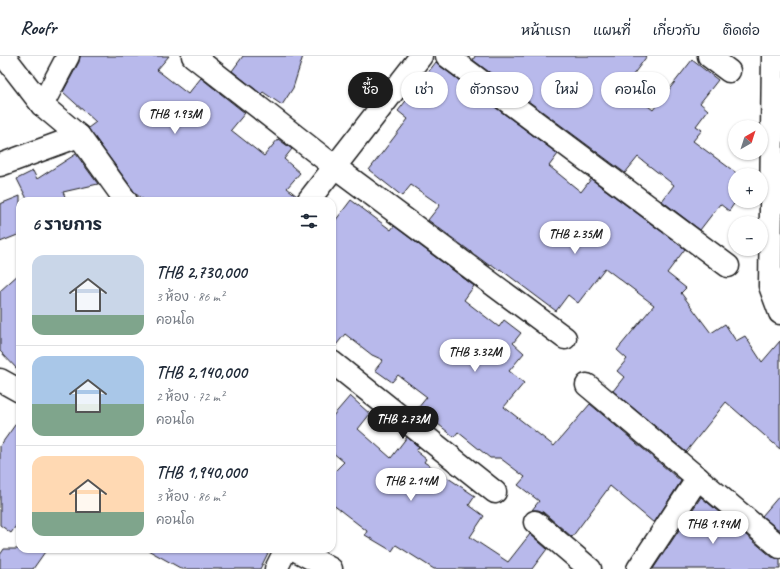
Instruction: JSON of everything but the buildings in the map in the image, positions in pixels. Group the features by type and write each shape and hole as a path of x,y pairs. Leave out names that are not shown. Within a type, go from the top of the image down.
{"street":[{"path":"4,56 42,105 79,136 123,197"},
{"path":"42,105 68,56"},
{"path":"193,56 335,167 565,338"},
{"path":"311,197 421,56"},
{"path":"448,56 728,266"},
{"path":"709,56 729,71"},
{"path":"773,56 776,82 770,286 780,313"},
{"path":"0,165 79,136"},
{"path":"336,365 495,492"},
{"path":"0,380 16,390"},
{"path":"587,385 780,547"},
{"path":"638,569 698,478"},
{"path":"535,522 590,569"},
{"path":"276,569 284,553"},
{"path":"301,553 331,569"}]}
